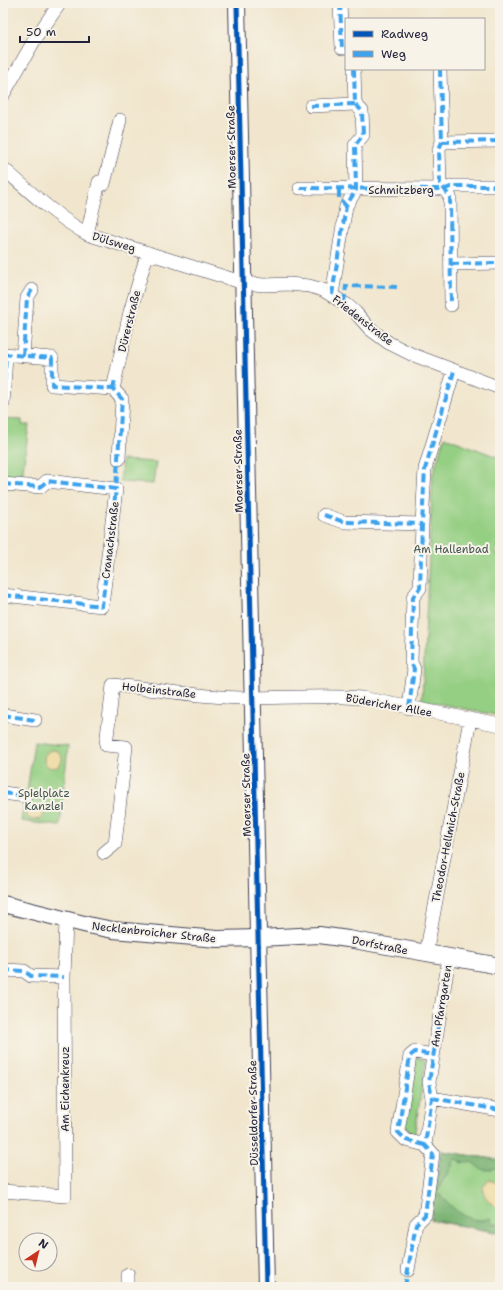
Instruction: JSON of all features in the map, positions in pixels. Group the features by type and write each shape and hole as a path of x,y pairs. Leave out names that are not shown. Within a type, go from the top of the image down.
{"main road":[{"name":"Moerser Straße","path":"237,3 259,938"},
{"name":"Necklenbroicher Straße","path":"3,904 113,930 217,939 259,938"},
{"name":"Dorfstraße","path":"259,938 319,935 348,938 426,954 500,966"},
{"name":"Düsseldorfer Straße","path":"259,938 266,1287"}],"street":[{"path":"3,95 35,39 60,3"},
{"path":"340,3 342,48 345,48"},
{"path":"332,295 346,206 356,190 356,145 363,135 362,111 355,104 354,70"},
{"name":"Schmitzberg","path":"440,70 442,142 439,149 440,183 450,197 451,304"},
{"path":"311,106 355,104"},
{"path":"87,234 99,182 104,184 120,120"},
{"path":"442,142 500,141"},
{"name":"Dülsweg","path":"3,168 43,204 87,234 244,283"},
{"name":"Schmitzberg","path":"300,188 356,190 445,189 453,186 500,186"},
{"path":"339,190 339,198 346,206"},
{"name":"Dürerstraße","path":"113,389 130,312 145,261 149,253"},
{"path":"451,264 500,263"},
{"name":"Friedenstraße","path":"244,283 309,286 323,290 355,312 370,329 389,343 411,354 500,388"},
{"path":"23,356 27,298 32,290"},
{"path":"3,404 5,355 52,358 52,385 113,389 122,399 119,458"},
{"path":"409,708 414,669 411,662 414,597 420,588 425,469 454,371"},
{"name":"Cranachstraße","path":"3,484 40,487 47,481 116,489 102,606 3,595"},
{"path":"324,515 344,522 422,524"},
{"name":"Holbeinstraße","path":"104,853 115,844 126,747 106,744 113,685 222,697 253,698"},
{"name":"Büdericher Allee","path":"253,698 340,696 362,698 500,726"},
{"path":"3,715 35,720"},
{"name":"Theodor-Hellmich-Straße","path":"426,954 470,720"},
{"path":"3,793 25,796"},
{"name":"Am Eichenkreuz","path":"3,1191 65,1196 66,1120 64,978 66,920"},
{"name":"Am Pfarrgarten","path":"426,1145 432,1098 429,1082 449,958"},
{"path":"3,970 24,971 31,976 64,978"},
{"name":"Am Pfarrgarten","path":"408,1270 416,1224 425,1215 433,1154 426,1145 406,1140 398,1132 410,1056 415,1052 433,1055"},
{"path":"432,1098 500,1110"}],"green space":[{"path":"3,419 22,420 22,425 29,425 22,478 14,478 14,482 3,480"},
{"name":"Am Hallenbad","path":"445,437 500,458 500,507 498,511 500,512 500,544 495,553 500,556 500,716 422,700 433,473"},
{"path":"122,460 156,462 153,484 120,482"},
{"name":"Spielplatz Kanzlei","path":"34,742 68,746 60,826 21,821 24,800 26,800"},
{"path":"417,1057 426,1061 414,1138 404,1135 413,1060"},
{"path":"441,1151 500,1160 500,1233 431,1220"},
{"path":"441,1151 500,1160 500,1168 484,1170 472,1162 461,1163 459,1160 455,1159 438,1191 436,1190"},
{"path":"435,1193 443,1197 452,1207 465,1216 475,1220 485,1220 490,1218 493,1224 500,1224 500,1233 431,1220"}],"sand":[{"path":"53,750 59,753 62,759 59,765 53,768 47,765 44,759 47,753"},
{"path":"31,806 42,810 44,814 41,819 33,820 27,817 26,810"},
{"path":"489,1180 500,1184 500,1209 491,1203 484,1194 483,1187"}],"marked path":[{"path":"340,3 342,48 345,48"},
{"path":"332,295 346,206 356,190 355,145 363,135 362,111 355,104 354,70"},
{"path":"440,70 442,142 439,149 440,183 450,197 451,305"},
{"path":"311,106 355,104"},
{"path":"442,142 500,141"},
{"path":"300,188 445,189 453,186 500,186"},
{"path":"339,190 339,198 346,206"},
{"path":"451,264 500,263"},
{"path":"344,303 346,286 399,287"},
{"path":"23,356 27,298 32,290"},
{"path":"3,354 52,358 52,385 113,389 122,399 116,489"},
{"path":"3,404 6,355"},
{"path":"409,708 414,669 411,662 413,597 420,588 425,469 454,371"},
{"path":"113,389 115,379"},
{"path":"3,484 40,487 47,481 116,489 102,606 3,595"},
{"path":"324,515 344,522 422,524"},
{"path":"3,715 35,720"},
{"path":"3,793 25,796"},
{"path":"3,970 24,971 31,976 64,977"},
{"path":"405,1287 416,1224 425,1215 433,1154 425,1145 432,1098 429,1082 443,997"},
{"path":"425,1145 406,1140 398,1132 410,1056 415,1052 433,1055"},
{"path":"432,1098 500,1110"}],"cycle path":[{"path":"237,3 266,1287"}]}
